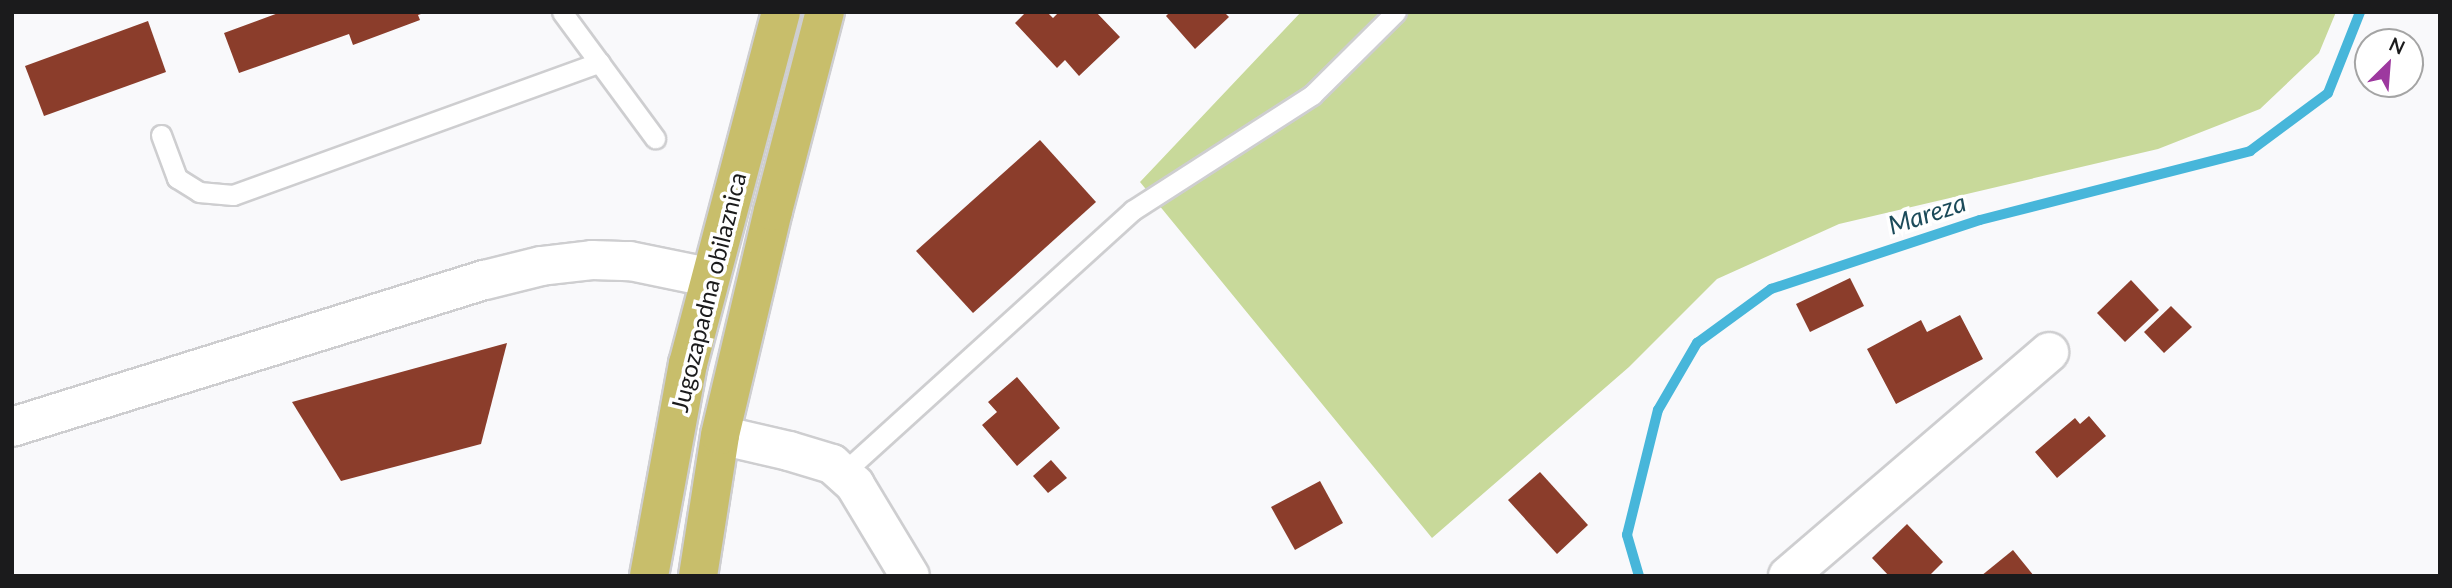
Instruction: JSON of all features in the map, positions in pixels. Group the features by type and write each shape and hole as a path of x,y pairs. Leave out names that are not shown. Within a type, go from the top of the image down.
{"main road":[{"name":"Jugozapadna obilaznica","path":"649,576 664,484 708,276 780,12"},
{"name":"Jugozapadna obilaznica","path":"698,576 720,435 773,211 825,12"}],"street":[{"path":"12,427 485,280 541,266 592,260 630,261 708,276"},
{"path":"1788,576 2049,352"},
{"path":"720,435 789,450 832,464 855,485 910,576"}],"lane":[{"path":"562,12 655,138"},
{"path":"843,474 1133,210 1312,95 1396,12"},
{"path":"161,135 177,178 199,192 233,195 600,62"}],"green space":[{"path":"1301,12 2336,12 2319,53 2260,109 2158,149 1839,224 1717,279 1629,367 1432,538 1140,182"}],"building":[{"path":"281,12 424,13 418,15 420,20 353,45 349,34 239,73 224,33"},
{"path":"1026,12 1047,12 1053,18 1059,12 1096,12 1120,37 1079,76 1065,60 1057,68 1015,23"},
{"path":"1170,12 1224,12 1229,17 1195,49 1166,16"},
{"path":"148,21 166,72 44,116 25,66"},
{"path":"1040,140 1096,202 973,313 916,251"},
{"path":"1850,278 1864,306 1810,332 1796,304"},
{"path":"2131,280 2159,310 2125,342 2097,313"},
{"path":"2171,306 2192,327 2164,353 2144,332"},
{"path":"1960,315 1983,359 1896,404 1867,349 1921,320 1927,332"},
{"path":"507,343 481,444 341,481 292,402"},
{"path":"1017,377 1060,428 1017,466 982,425 997,412 988,402"},
{"path":"2089,416 2106,436 2057,478 2035,452 2075,418 2080,424"},
{"path":"1051,460 1067,478 1048,493 1033,476"},
{"path":"1540,472 1588,525 1557,554 1508,500"},
{"path":"1320,481 1343,523 1295,550 1271,507"},
{"path":"1907,524 1943,562 1929,576 1889,576 1872,558"},
{"path":"2013,550 2034,576 1981,576"}],"waterway":[{"name":"Mareza","path":"1639,576 1627,535 1658,410 1697,343 1771,289 1980,220 2250,151 2328,93 2360,12"}]}
